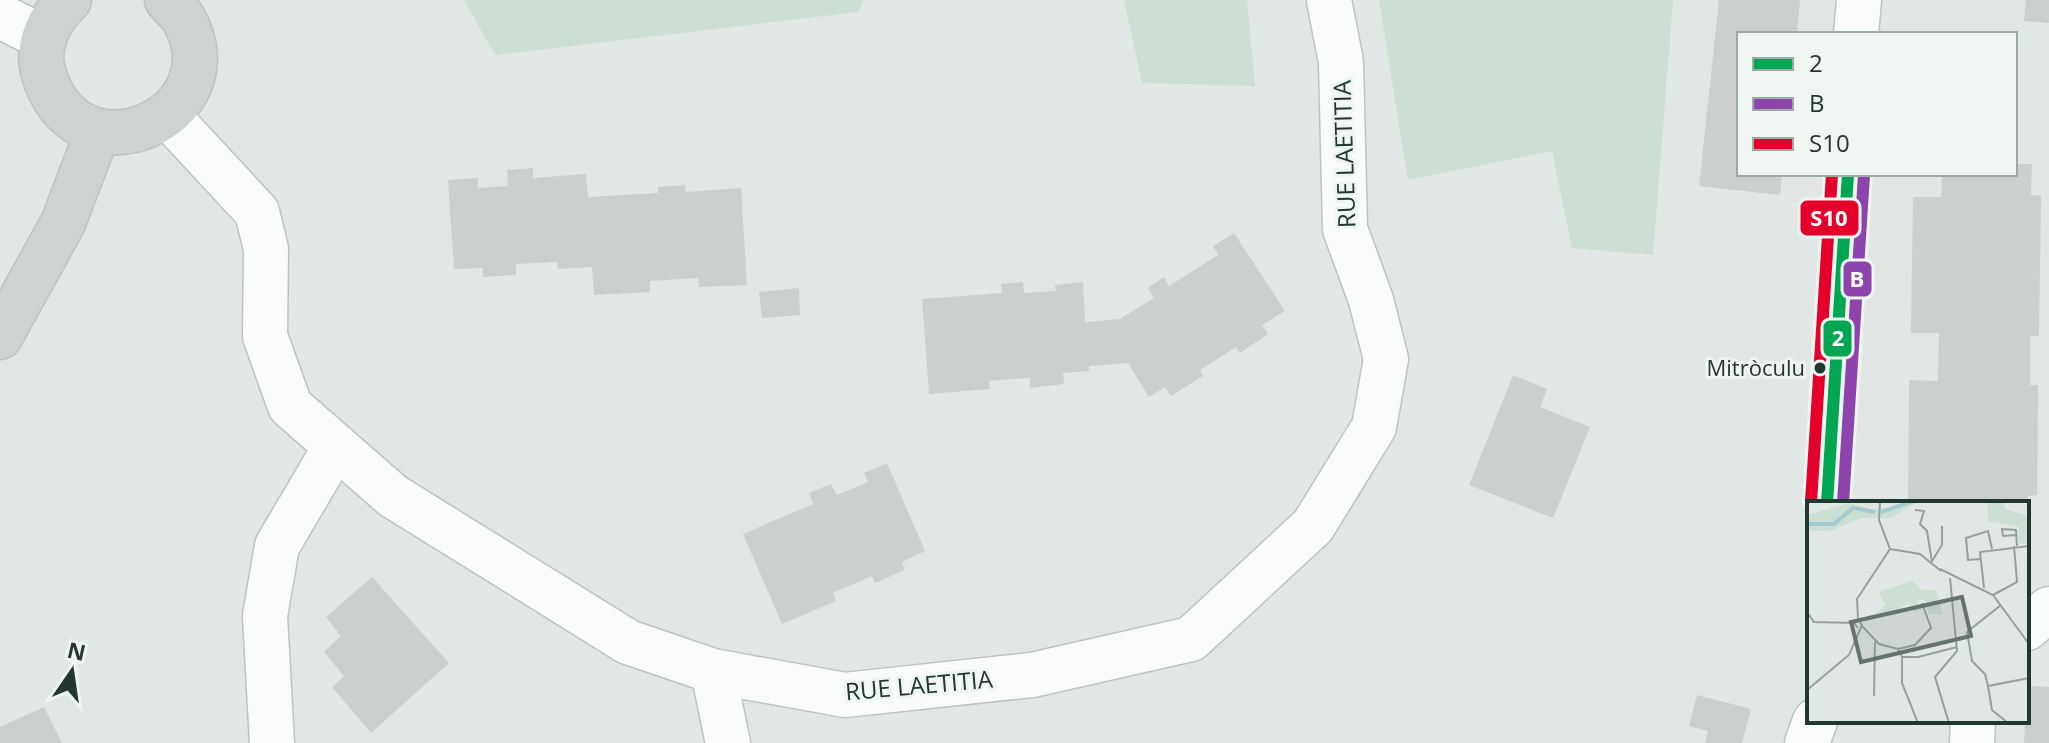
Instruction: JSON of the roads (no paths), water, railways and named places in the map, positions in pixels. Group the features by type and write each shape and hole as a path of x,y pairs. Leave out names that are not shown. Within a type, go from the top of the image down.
{"main road":[{"path":"69,0 56,11 44,38 42,68 52,96 71,118 98,131 123,133 147,128 167,115 184,95 193,72 194,46 183,18 167,0"},
{"path":"0,337 63,223 98,131"}],"street":[{"name":"RUE LAETITIA","path":"167,115 257,212 266,249 265,336 290,406 393,496 628,642 713,671 845,695 1032,675 1191,639 1313,526 1374,427 1386,359 1371,300 1345,229 1341,62 1329,0"},
{"path":"1856,32 1859,0"},
{"path":"0,16 44,38"},
{"path":"1827,501 1848,176"},
{"path":"272,743 265,616 277,546 336,446"},
{"path":"2029,626 2049,609"},
{"path":"713,671 728,743"},
{"path":"1807,743 1814,723"},
{"path":"1972,743 1973,723"}],"place":[{"name":"Mitròculu","path":"1820,368"}]}
